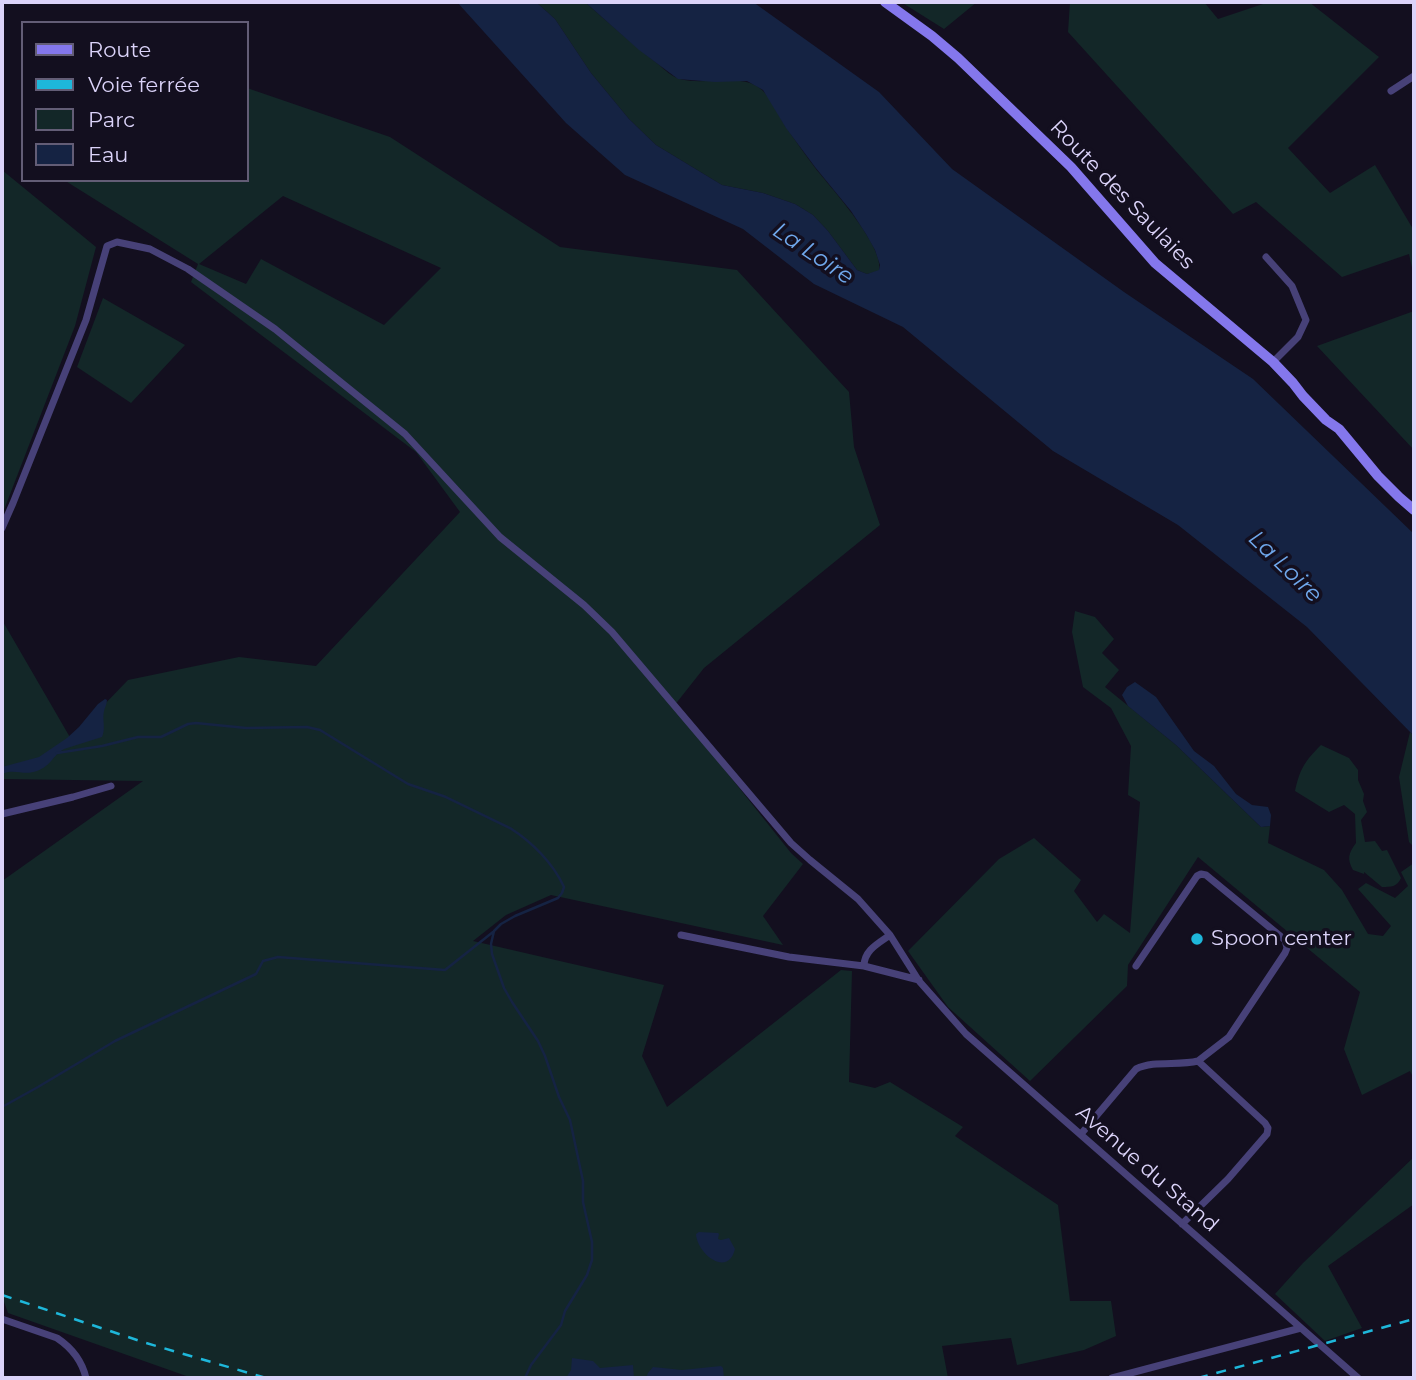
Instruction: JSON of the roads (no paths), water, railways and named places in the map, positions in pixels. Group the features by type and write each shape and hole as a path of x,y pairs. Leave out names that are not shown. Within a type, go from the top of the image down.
{"street":[{"name":"Route des Saulaies","path":"886,2 958,58 1071,167 1155,263 1273,362 1326,420 1339,429 1378,476 1414,510"},
{"path":"1391,91 1414,76"},
{"name":"Avenue du Stand","path":"2,528 86,320 107,246 117,242 150,249 188,269 275,329 405,433 500,537 584,605 611,632 791,842 859,899 890,935 919,981 966,1034 1357,1378"},
{"path":"1266,257 1292,286 1306,320 1298,337 1273,362"},
{"path":"2,814 111,786"},
{"path":"1080,1134 1136,1069 1143,1065 1198,1061 1229,1037 1287,948 1285,940 1206,875 1201,874 1197,876 1136,966"},
{"path":"681,935 789,957 864,966 919,981"},
{"path":"864,966 867,952 890,935"},
{"path":"1182,1224 1228,1179 1267,1134 1268,1128 1265,1122 1198,1061"},
{"path":"2,1319 63,1342 76,1355 86,1378"},
{"path":"1112,1378 1301,1328"}],"water":[{"name":"La Loire","path":"457,2 536,2 555,19 591,73 629,119 656,145 722,185 763,193 795,204 813,215 857,270 867,274 879,270 880,265 866,234 786,128 763,90 747,81 678,79 639,50 585,2 753,2 879,92 952,169 1124,292 1253,379 1414,534 1414,736 1307,627 1178,525 1053,451 903,327 814,284 743,229 625,175 566,123"},
{"path":"1135,682 1156,697 1194,751 1214,766 1236,794 1252,805 1268,807 1271,815 1270,826 1261,827 1176,745 1128,706 1122,695 1127,687"},
{"path":"105,699 107,701 102,737 64,749 37,771 2,774 2,767 39,757 67,738"},
{"path":"718,1233 718,1239 721,1240 729,1238 735,1249 731,1258 726,1262 713,1260 698,1242 696,1234"},
{"path":"572,1358 593,1361 600,1368 633,1365 634,1378 566,1378 571,1370"},
{"path":"721,1366 724,1378 646,1378 653,1367 682,1370"}],"waterway":[{"path":"57,753 138,737 161,737 196,723 246,728 307,727 320,730 408,784 446,797 510,828 534,846 548,861 564,887 562,893 558,898 501,924 494,931 492,954 504,988 538,1041 570,1120 583,1181 583,1202 592,1242 592,1260 587,1275 565,1311 561,1325 531,1365 525,1378"},
{"path":"2,1107 115,1041 256,974 263,961 278,957 445,970 493,932"}],"railway":[{"path":"2,1295 146,1343 266,1378"},
{"path":"1198,1378 1414,1319"}],"place":[{"name":"Spoon center","path":"1197,939"}]}
